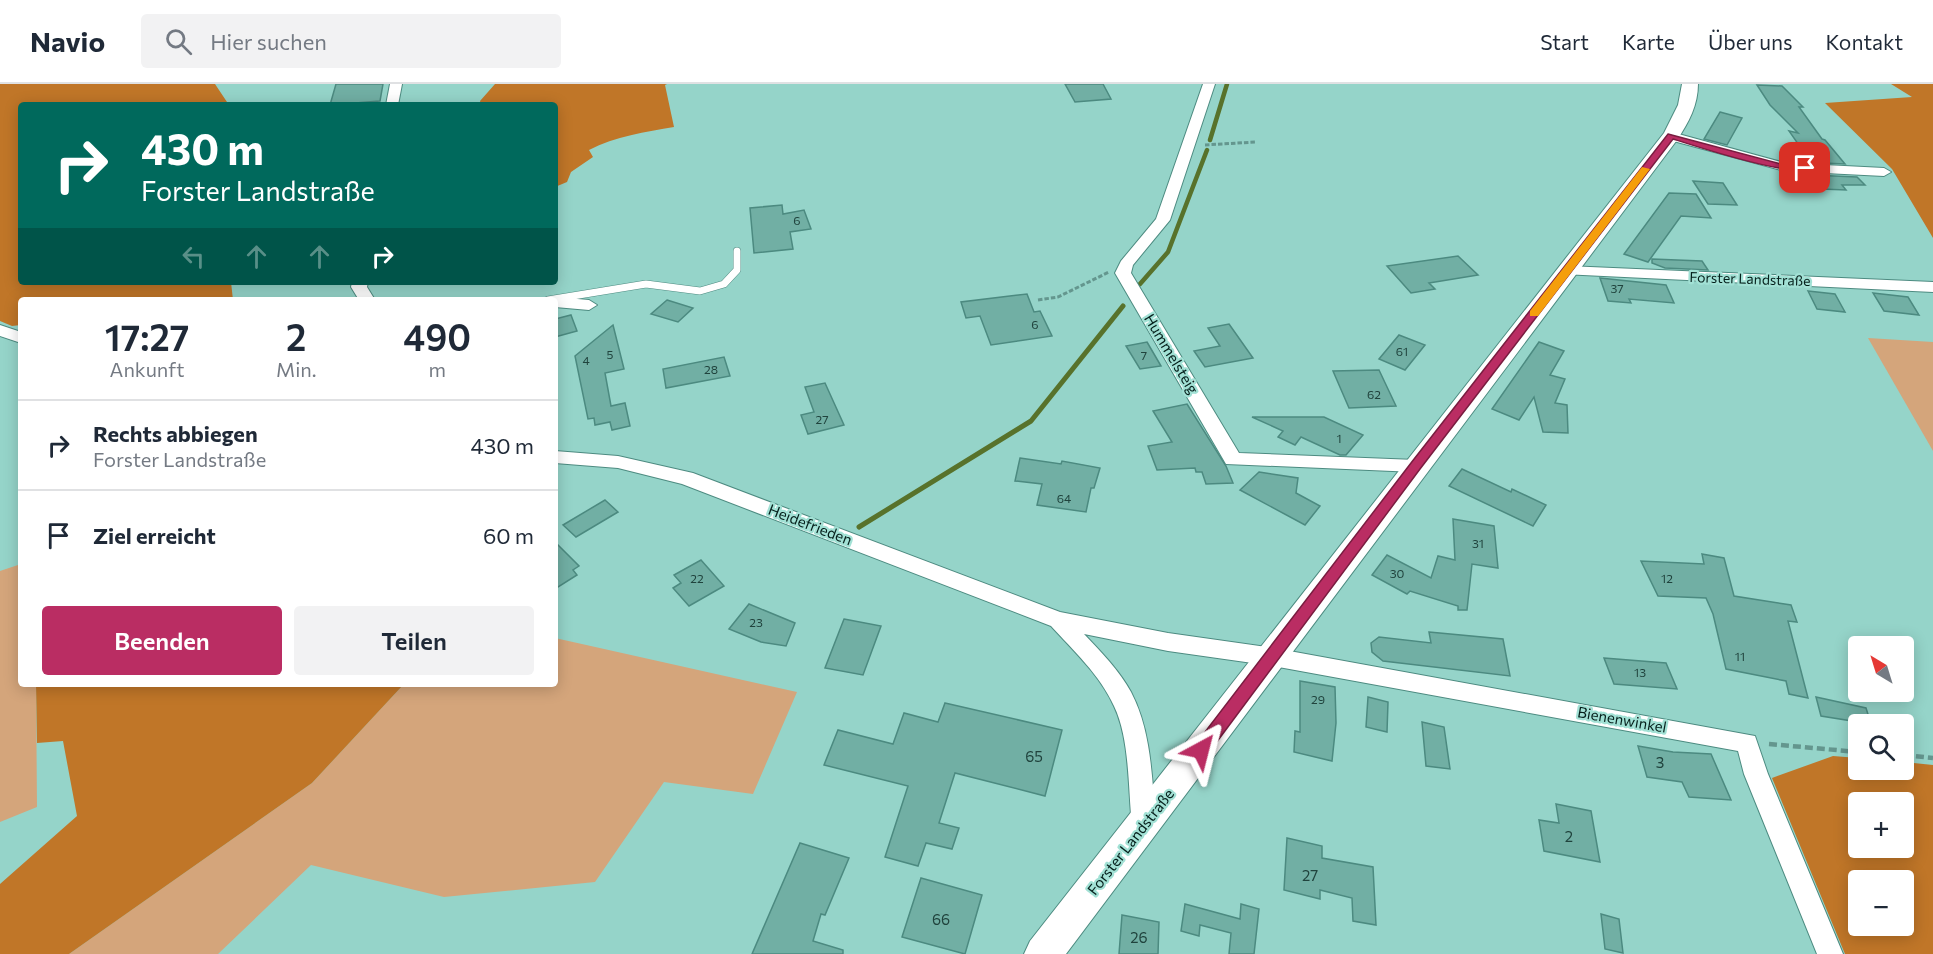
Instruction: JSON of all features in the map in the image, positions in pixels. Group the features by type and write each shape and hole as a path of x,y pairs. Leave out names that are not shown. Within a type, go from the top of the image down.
{"main road":[{"name":"Forster Landstraße","path":"1043,954 1671,136 1690,100 1690,84"}],"street":[{"path":"393,102 396,84"},
{"path":"1123,273 1126,264 1163,220 1190,146 1209,84"},
{"path":"1671,136 1785,167 1884,172"},
{"name":"Forster Landstraße","path":"1568,271 1933,287"},
{"name":"Hummelsteig","path":"1123,273 1233,459 1416,466"},
{"path":"558,302 589,305"},
{"path":"0,330 18,337"},
{"name":"Heidefrieden","path":"558,457 618,462 686,478 1058,620 1168,642 1273,657"},
{"name":"Heidefrieden","path":"1058,620 1103,670 1127,709 1138,759 1144,825"},
{"name":"Bienenwinkel","path":"1273,657 1747,743"},
{"path":"1747,743 1756,774 1830,954"}],"lane":[{"path":"558,298 646,284 688,291 713,289 724,284 737,270 737,250"}],"path":[{"path":"1190,146 1256,142"},
{"path":"1038,300 1058,297 1106,272 1123,273"},
{"path":"1747,743 1848,751"},
{"path":"1914,756 1933,758"}],"shaded area":[{"path":"0,84 215,84 227,102 18,102 18,285 231,285 233,297 18,297 18,325 12,326 0,321"},
{"path":"495,84 667,84 665,85 674,127 620,138 589,150 593,157 571,172 567,182 558,186 558,102 480,101"},
{"path":"1891,84 1933,84 1933,238 1892,169 1825,103 1912,97"},
{"path":"1868,338 1933,342 1933,451"},
{"path":"18,565 18,687 36,687 37,807 0,822 0,571"},
{"path":"558,639 797,692 753,794 664,782 595,882 444,897 311,865 218,954 69,954 312,783 401,687 558,687"},
{"path":"36,687 401,687 312,783 69,954 0,954 0,884 77,816 63,741 37,743"},
{"path":"1833,756 1848,757 1848,780 1914,780 1914,763 1933,765 1933,954 1845,954 1772,778"}],"building":[{"path":"336,84 383,84 380,101 331,102"},
{"path":"1065,84 1103,84 1111,99 1075,102"},
{"path":"1757,85 1782,86 1803,107 1799,107 1822,139 1845,164 1802,162 1792,147 1801,148 1789,131 1798,133 1770,105"},
{"path":"1720,112 1742,118 1727,145 1704,139"},
{"path":"1811,175 1857,177 1865,185 1842,185 1846,190 1821,189"},
{"path":"1693,181 1723,183 1737,205 1708,204"},
{"path":"1669,193 1696,194 1711,218 1681,216 1648,262 1624,254"},
{"path":"782,205 783,214 804,210 811,229 790,232 793,249 754,253 750,208"},
{"path":"1458,256 1478,275 1429,283 1435,289 1411,293 1387,266"},
{"path":"1652,259 1702,261 1708,270 1665,268 1652,263"},
{"path":"1600,278 1666,285 1674,303 1629,299 1631,303 1608,301"},
{"path":"1808,291 1835,294 1845,312 1817,309"},
{"path":"1873,293 1908,297 1919,315 1884,311"},
{"path":"1027,294 1034,312 1040,311 1052,336 991,345 980,316 966,318 961,302"},
{"path":"667,300 693,308 678,322 651,314"},
{"path":"571,315 577,331 558,336 558,318"},
{"path":"1229,324 1253,358 1205,367 1194,351 1220,346 1208,328"},
{"path":"613,325 624,369 605,373 611,406 625,403 630,426 612,430 610,422 595,425 594,418 588,419 575,356"},
{"path":"1399,335 1425,345 1405,370 1379,359"},
{"path":"1147,342 1161,366 1140,369 1126,346"},
{"path":"1539,342 1564,351 1550,375 1565,379 1555,403 1567,405 1568,433 1543,432 1534,397 1519,420 1492,409"},
{"path":"724,357 730,376 666,388 663,369"},
{"path":"1379,370 1396,406 1349,408 1333,371"},
{"path":"825,383 844,425 808,434 801,415 814,412 805,387"},
{"path":"1187,404 1226,466 1233,483 1206,484 1202,472 1196,472 1195,468 1157,470 1148,446 1172,442 1153,411"},
{"path":"1252,417 1324,417 1363,435 1346,455 1340,455 1301,437 1295,445 1278,437 1283,431"},
{"path":"1020,458 1061,464 1062,461 1100,468 1094,488 1091,488 1086,512 1037,505 1042,484 1015,481"},
{"path":"1462,469 1511,492 1512,489 1546,505 1533,526 1449,486"},
{"path":"1259,472 1298,478 1296,493 1320,506 1305,525 1240,490"},
{"path":"605,500 618,512 576,537 563,525"},
{"path":"1453,519 1494,526 1498,568 1472,564 1467,610 1458,610 1458,606 1410,591 1407,594 1372,575 1387,555 1431,578 1438,556 1455,560"},
{"path":"558,545 579,566 573,570 577,575 558,587"},
{"path":"1702,554 1724,558 1734,596 1791,605 1797,622 1788,621 1808,698 1789,694 1786,681 1726,669 1713,614 1706,598 1658,596 1641,561 1704,564"},
{"path":"701,560 724,586 689,606 673,588 681,583 674,575"},
{"path":"749,604 795,623 786,646 761,642 729,629"},
{"path":"844,619 881,626 863,675 825,668"},
{"path":"1429,632 1503,639 1510,676 1383,661 1372,652 1371,643 1379,637 1431,643"},
{"path":"1604,658 1666,663 1677,689 1614,684"},
{"path":"1300,681 1335,687 1336,723 1332,761 1294,752 1295,731 1300,732"},
{"path":"1368,697 1388,702 1387,732 1366,727"},
{"path":"1816,697 1866,708 1868,714 1848,714 1848,720 1821,716"},
{"path":"945,703 1062,730 1045,796 955,773 939,823 959,828 952,849 926,843 918,866 885,857 908,786 824,765 838,730 893,744 904,713 938,722"},
{"path":"1422,722 1444,727 1450,769 1426,766"},
{"path":"1638,746 1673,752 1711,754 1731,800 1689,797 1682,782 1647,777"},
{"path":"1556,804 1591,811 1600,862 1544,851 1539,820 1559,823"},
{"path":"1287,838 1322,846 1322,858 1373,867 1376,925 1353,921 1352,898 1320,890 1320,899 1284,890"},
{"path":"800,843 849,858 825,915 821,914 813,941 843,950 843,954 752,954"},
{"path":"921,878 982,895 965,954 902,937"},
{"path":"1185,904 1240,919 1241,904 1259,909 1254,954 1229,954 1231,933 1200,925 1199,936 1181,931"},
{"path":"1601,914 1619,919 1623,953 1605,949"},
{"path":"1122,915 1159,922 1158,954 1119,954"}],"waterway":[{"path":"1210,140 1227,84"},
{"path":"1140,284 1168,252 1207,150"},
{"path":"859,527 1031,421 1123,306"}],"slow traffic":[{"path":"1534,314 1645,169"}],"route":[{"path":"1201,750 1416,466 1671,136 1785,167 1805,168"}]}
